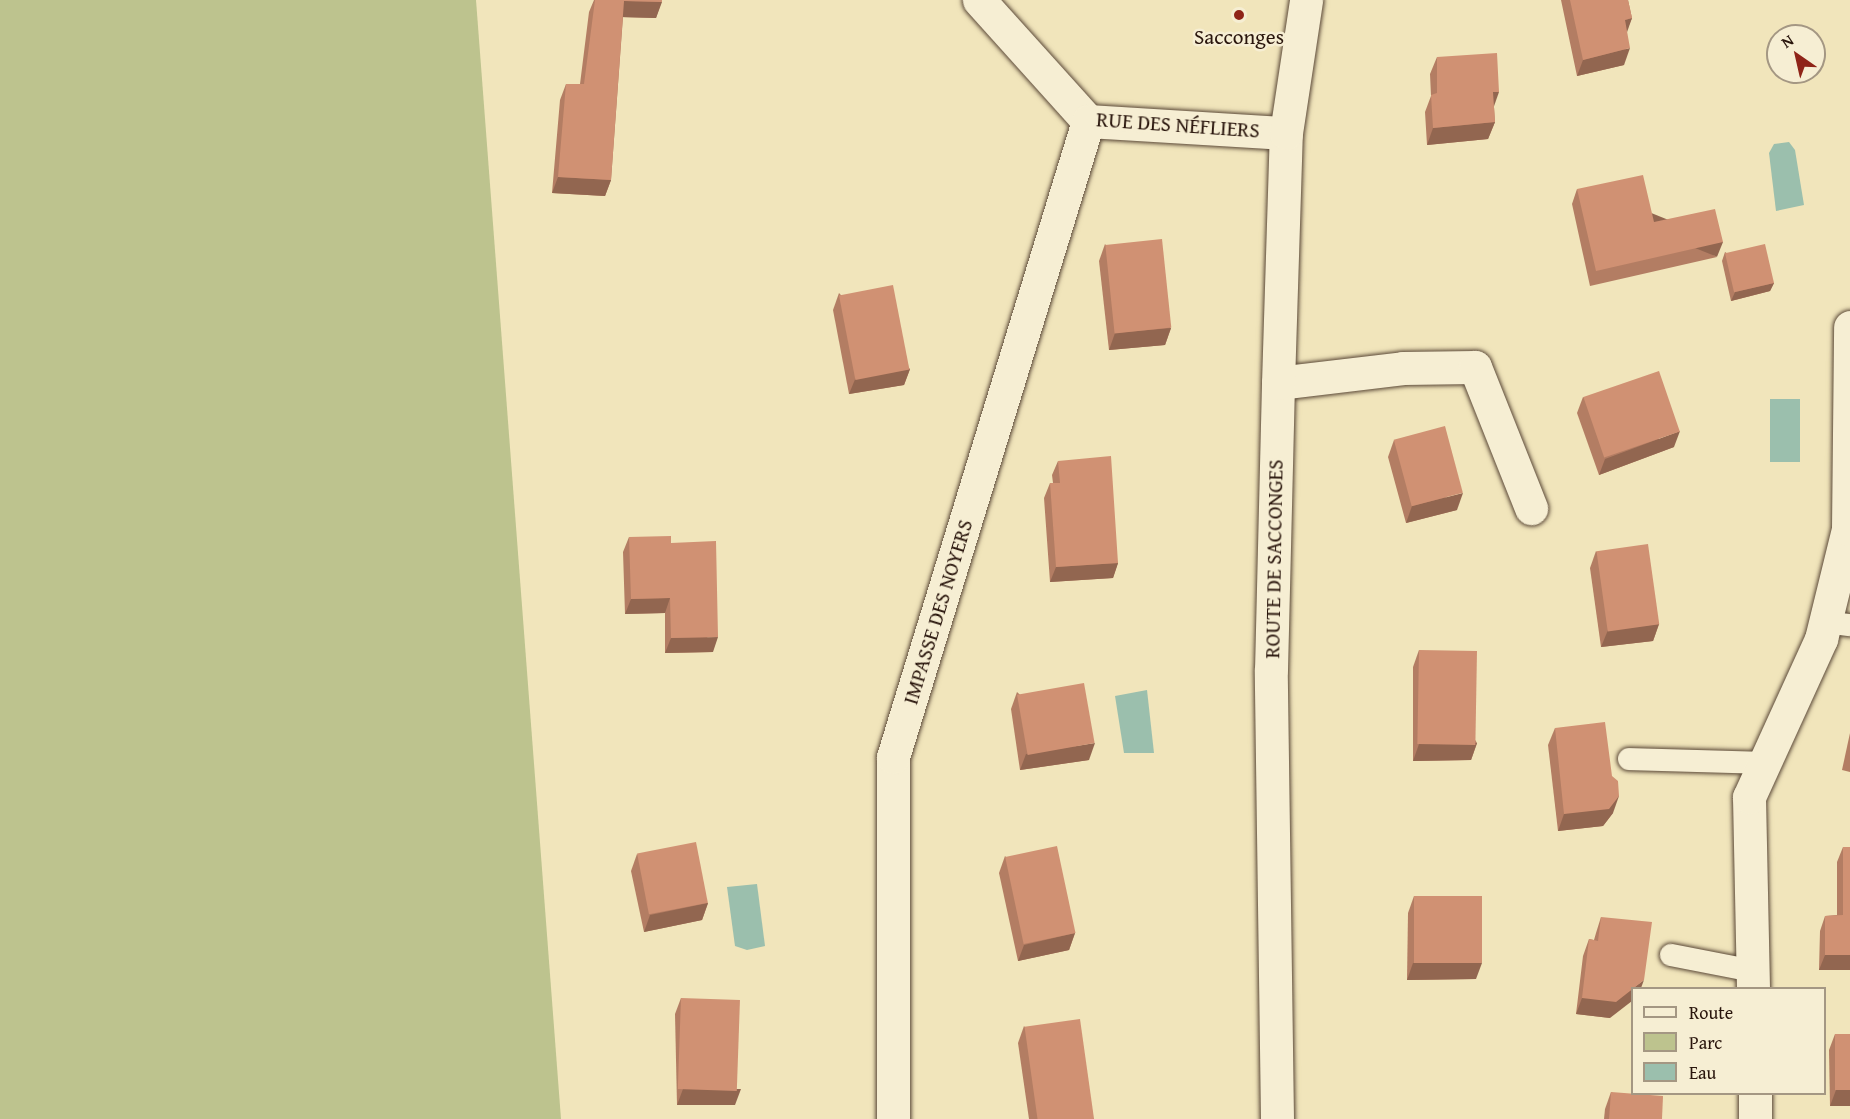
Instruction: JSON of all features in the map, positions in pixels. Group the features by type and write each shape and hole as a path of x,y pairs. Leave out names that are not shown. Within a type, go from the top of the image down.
{"street":[{"name":"RUE DES NÉFLIERS","path":"979,0 1088,121 1286,133"},
{"name":"ROUTE DE SACCONGES","path":"1277,1119 1271,670 1278,383 1286,133 1306,0"},
{"name":"IMPASSE DES NOYERS","path":"893,1119 893,757 1088,121"},
{"path":"1753,980 1749,796 1821,639 1837,623 1848,530 1850,327"},
{"path":"1278,383 1402,368 1475,367 1531,508"},
{"path":"1755,1095 1755,1119"}],"lane":[{"path":"1629,759 1765,763"},
{"path":"1671,955 1753,980"}],"green space":[{"path":"0,0 476,0 561,1119 0,1119"}],"water":[{"path":"1789,142 1795,150 1804,205 1776,211 1769,153 1774,144"},
{"path":"1770,399 1800,399 1800,462 1770,462"},
{"path":"1147,690 1154,753 1124,753 1115,696"},
{"path":"757,884 765,946 747,950 735,946 727,887"}],"building":[{"path":"595,0 662,0 662,2 624,1 611,180 558,177 566,84 584,84"},
{"path":"1570,0 1628,0 1632,18 1625,20 1630,48 1583,60"},
{"path":"1497,53 1499,92 1493,92 1495,122 1433,128 1431,95 1437,93 1437,57"},
{"path":"1643,175 1654,222 1715,209 1723,242 1596,271 1577,189"},
{"path":"1162,239 1171,328 1115,333 1105,245"},
{"path":"1765,244 1774,283 1734,292 1725,253"},
{"path":"893,285 909,369 855,380 839,295"},
{"path":"1659,371 1680,432 1604,458 1583,397"},
{"path":"1445,426 1463,493 1412,506 1394,440"},
{"path":"1111,456 1118,563 1056,567 1050,483 1060,483 1058,461"},
{"path":"671,536 671,543 716,541 718,637 671,638 670,598 631,599 629,537"},
{"path":"1648,544 1659,624 1608,631 1597,551"},
{"path":"1419,650 1477,651 1475,745 1417,744"},
{"path":"1084,683 1095,743 1028,755 1017,695"},
{"path":"1605,722 1612,776 1618,781 1619,796 1609,809 1564,814 1555,728"},
{"path":"696,842 708,903 649,914 637,853"},
{"path":"1057,846 1076,933 1024,944 1005,857"},
{"path":"1843,847 1850,847 1850,955 1825,955 1825,916 1843,915"},
{"path":"1414,896 1482,896 1482,963 1414,963"},
{"path":"1601,917 1652,922 1644,980 1635,987 1631,987 1631,990 1616,1002 1582,998 1589,939 1598,941"},
{"path":"681,998 740,1000 737,1091 678,1089"},
{"path":"1080,1019 1094,1119 1038,1119 1025,1027"},
{"path":"1835,1034 1850,1034 1850,1090 1835,1090"},
{"path":"1611,1092 1663,1096 1662,1119 1609,1119"}],"place":[{"name":"Sacconges","path":"1239,15"}]}
